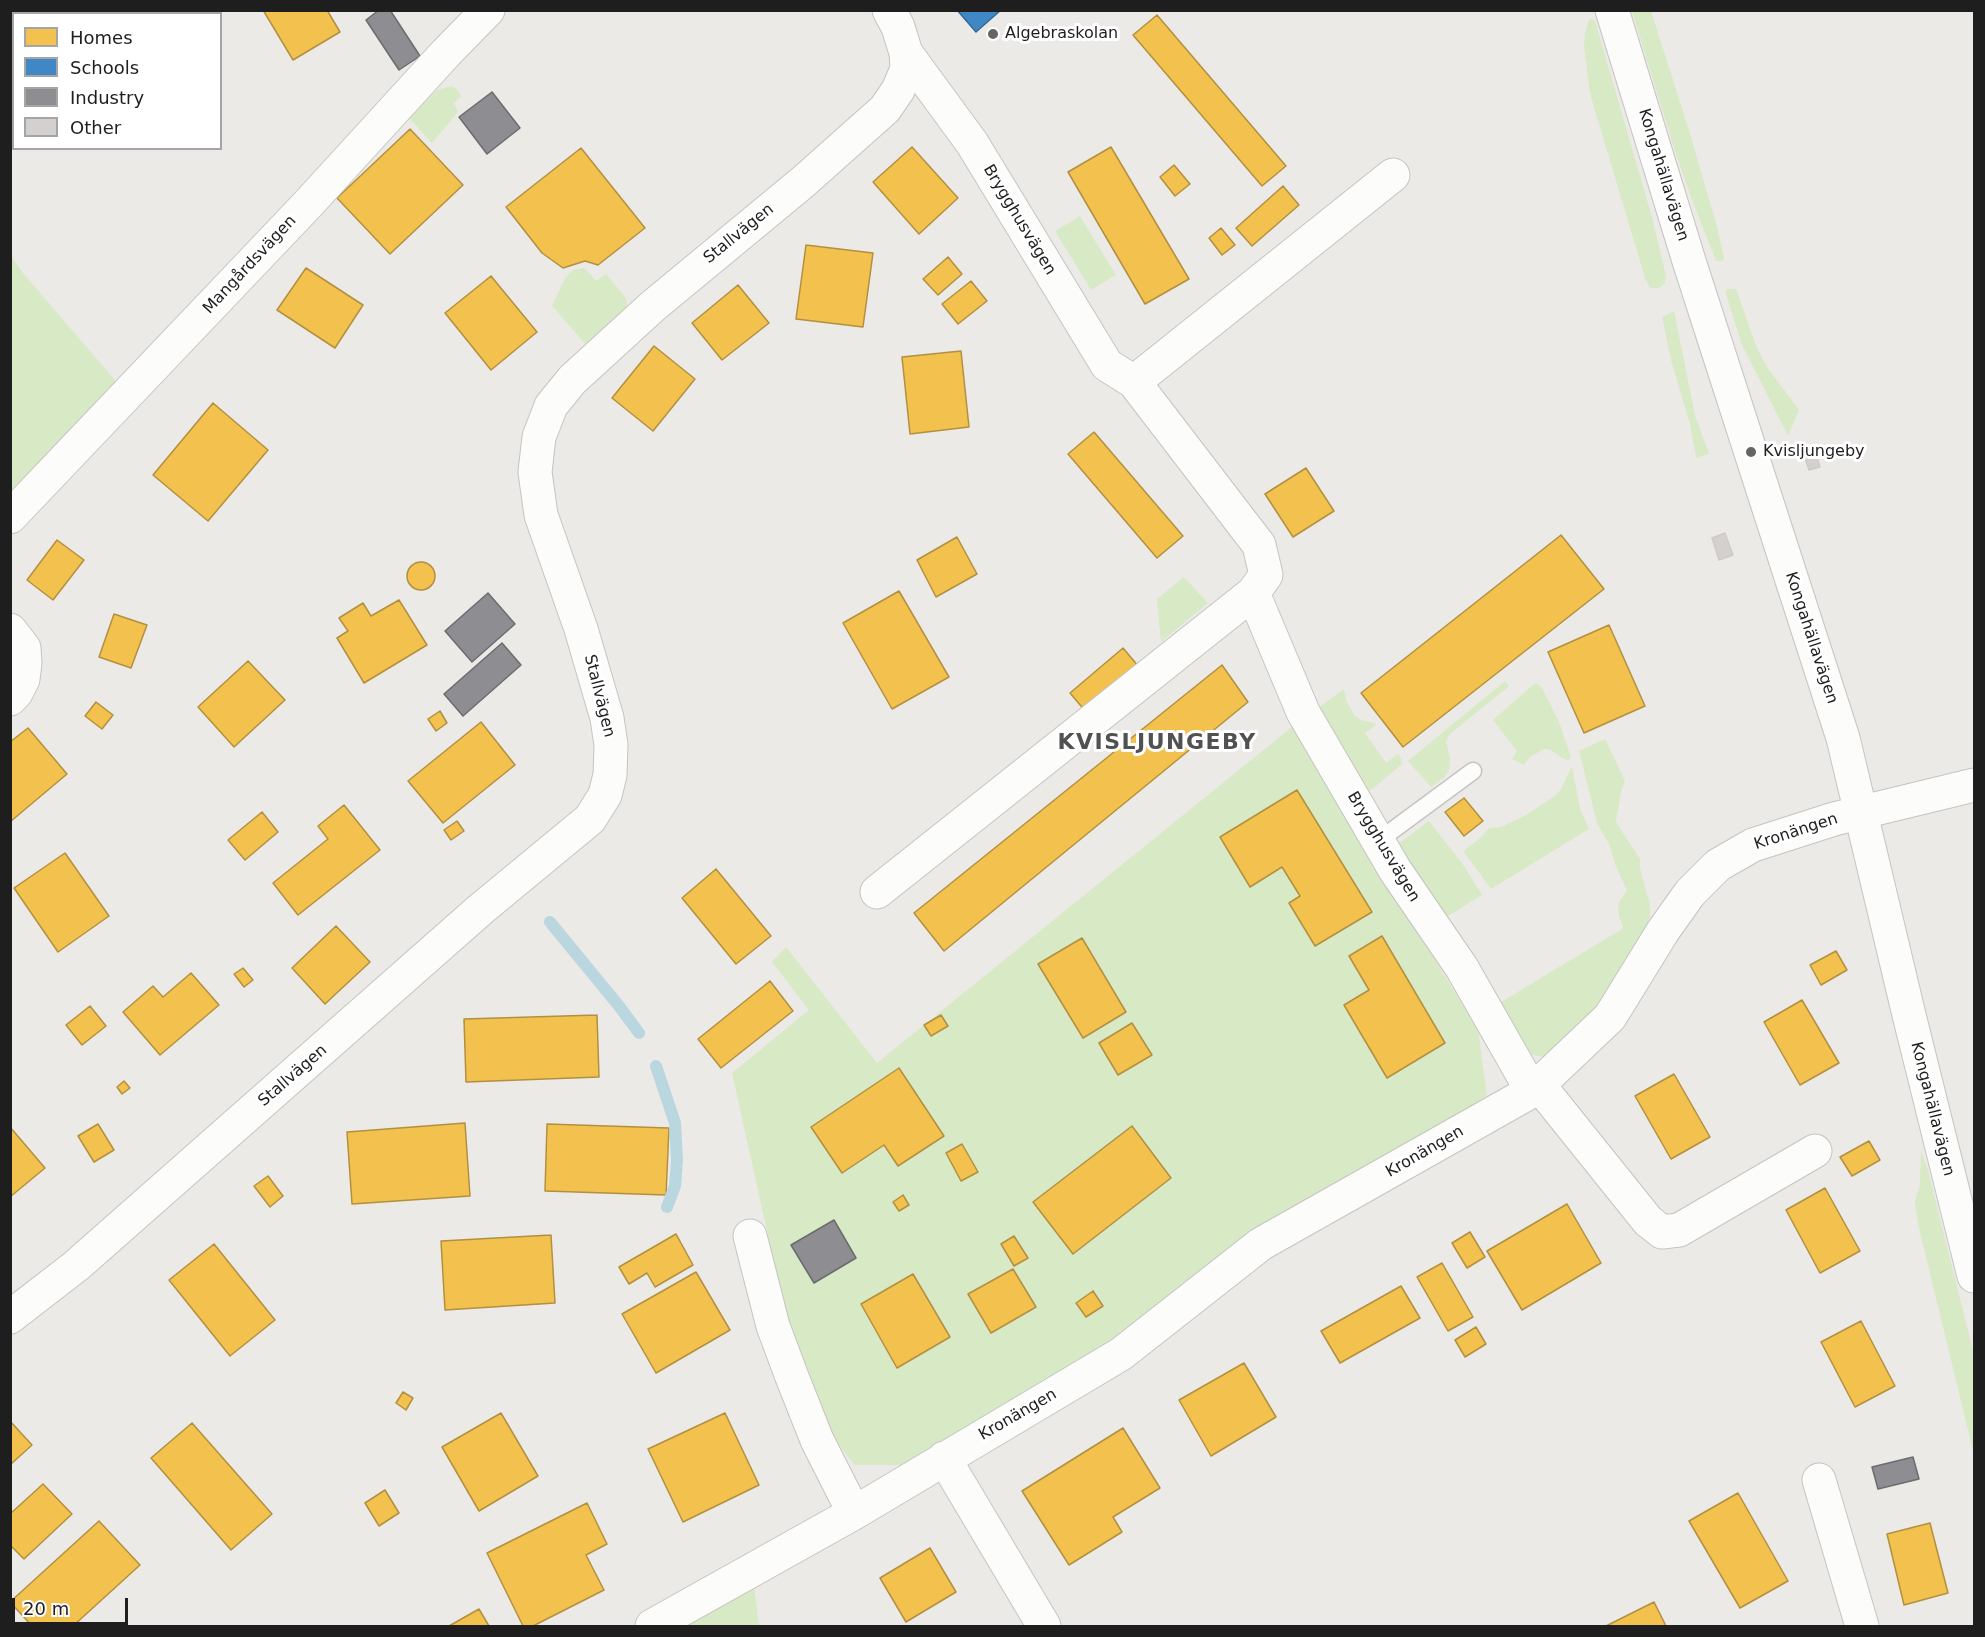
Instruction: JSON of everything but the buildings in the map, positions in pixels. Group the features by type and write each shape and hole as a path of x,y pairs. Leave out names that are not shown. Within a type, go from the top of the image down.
{"street":[{"name":"Mangårdsvägen","path":"10,517 308,204 488,10"},
{"name":"Stallvägen","path":"10,1317 76,1266 481,909 590,819 605,795 610,775 611,745 607,718 581,628 541,515 535,472 539,437 551,406 572,380 653,306 803,182 885,109 898,90 907,69 906,53 898,27 889,10"},
{"name":"Kongahällavägen","path":"1612,10 1695,278 1843,738 1974,1276"},
{"name":"Brygghusvägen","path":"877,892 1253,593 1266,575 1258,545 1134,382 1107,366 972,143 906,53"},
{"path":"1134,382 1393,175"},
{"name":"Brygghusvägen","path":"1253,593 1303,712 1395,870 1462,968 1535,1088 1648,1221 1662,1232 1679,1230 1815,1151"},
{"path":"10,630 24,648 26,663 23,679 10,699"},
{"name":"Kronängen","path":"652,1626 855,1513 1121,1354 1261,1244 1535,1088 1610,1017 1663,930 1690,893 1718,865 1753,845 1861,812 1974,785"},
{"path":"750,1236 773,1326 792,1377 817,1440 855,1513"},
{"path":"944,1458 1044,1626"},
{"path":"1819,1480 1862,1626"}],"lane":[{"path":"1378,841 1473,771"}],"green space":[{"path":"1632,11 1651,11 1716,223 1723,261 1716,261 1692,200"},
{"path":"1591,19 1596,24 1652,217 1666,276 1665,283 1659,288 1650,288 1645,278 1590,94 1584,47 1585,33"},
{"path":"451,86 457,89 461,96 454,103 458,112 432,143 409,118 437,90"},
{"path":"1080,216 1116,275 1091,290 1055,231"},
{"path":"10,255 120,386 11,489"},
{"path":"585,268 596,281 606,274 626,298 628,314 589,348 552,306 565,278 573,270"},
{"path":"1736,289 1757,348 1767,367 1799,410 1788,436 1742,345 1725,291"},
{"path":"1674,311 1695,415 1709,454 1696,458 1690,424 1672,364 1662,317"},
{"path":"1184,577 1208,603 1161,642 1157,599"},
{"path":"1505,681 1509,686 1450,734 1446,742 1450,758 1449,770 1445,777 1431,787 1408,761"},
{"path":"1538,684 1559,722 1571,757 1568,760 1564,759 1551,750 1545,749 1531,756 1524,765 1512,759 1517,751 1493,720 1533,685"},
{"path":"1344,689 1346,700 1355,716 1376,725 1365,733 1386,763 1398,754 1401,759 1402,764 1371,790 1366,791 1318,708"},
{"path":"1292,727 1478,1030 1487,1095 1435,1133 1116,1345 910,1465 855,1465 819,1421 783,1303 732,1073 809,1010 772,962 786,947 877,1063"},
{"path":"1605,739 1625,781 1616,822 1640,859 1640,868 1650,905 1650,916 1597,1015 1557,1053 1543,1057 1525,1051 1498,1004 1622,929 1618,904 1627,890 1616,867 1609,844 1597,823 1579,751"},
{"path":"1572,766 1580,809 1589,829 1491,889 1463,851 1489,828 1501,827 1526,815 1556,795"},
{"path":"1429,821 1464,866 1482,895 1445,918 1398,844"},
{"path":"1921,1151 1928,1170 1974,1355 1974,1455 1918,1224 1915,1201 1920,1185"},
{"path":"753,1577 759,1626 663,1626"}],"waterway":[{"path":"550,922 639,1033"},
{"path":"656,1066 675,1123 677,1160 675,1186 667,1207"}],"place":[{"name":"Algebraskolan","path":"993,34"},
{"name":"Kvisljungeby","path":"1751,452"}],"district":[{"name":"KVISLJUNGEBY","path":"1157,743"}]}
